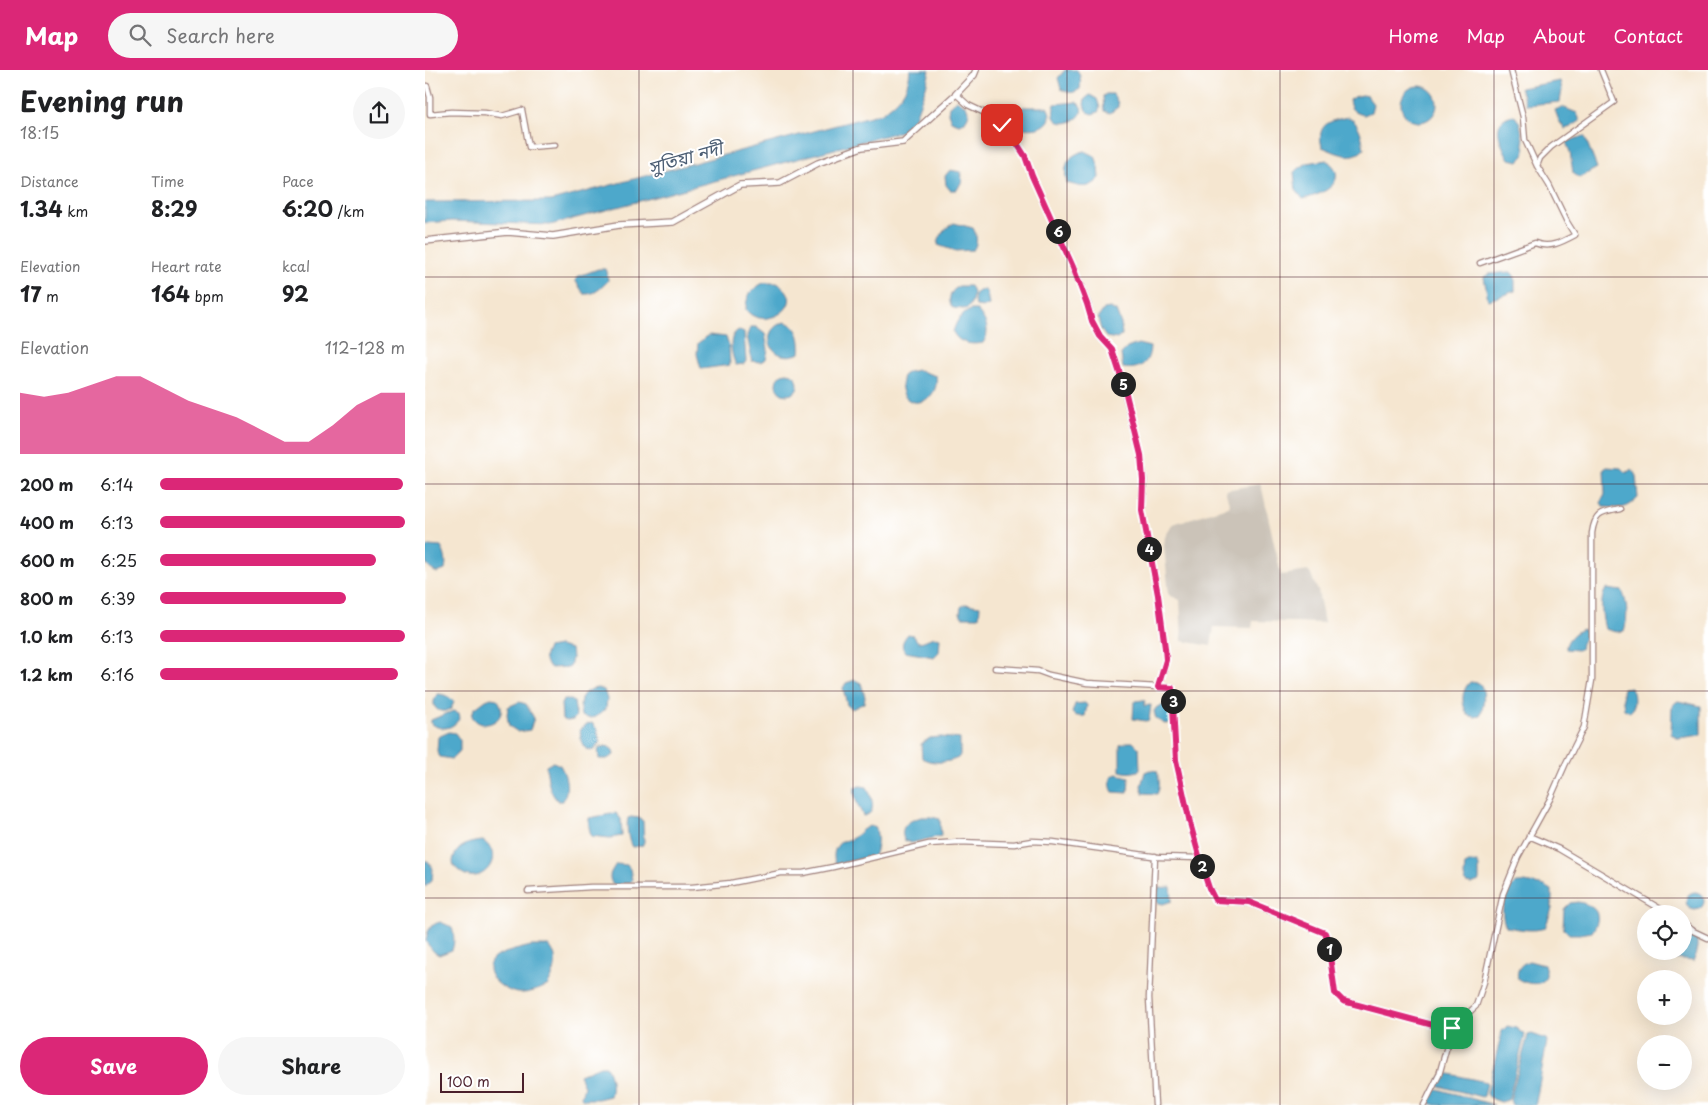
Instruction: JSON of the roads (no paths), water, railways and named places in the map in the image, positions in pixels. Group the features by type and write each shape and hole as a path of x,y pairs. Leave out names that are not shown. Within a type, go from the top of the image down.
{"street":[{"path":"425,241 508,232 553,236 619,225 673,222 740,185 780,183 818,162 862,147 903,142 956,94 974,74 975,70"},
{"path":"1480,263 1535,243 1540,245 1553,244 1562,242 1575,235 1525,140 1523,117 1511,70"},
{"path":"1537,166 1540,158 1551,146 1614,102 1601,70"},
{"path":"425,86 427,86 430,98 430,114 451,112 485,113 502,116 523,110 529,147 555,145"},
{"path":"956,94 968,105 985,113 1002,125 1025,156 1032,176 1073,267 1092,321 1100,336 1112,349 1141,455 1143,480 1142,510 1158,595 1166,660 1158,687"},
{"path":"1424,1105 1439,1075 1452,1028 1476,1006 1503,894 1518,856 1550,799 1584,727 1592,680 1592,533 1594,521 1601,513 1620,509"},
{"path":"995,668 1038,671 1087,683 1172,688 1176,760 1190,823 1209,888 1215,900 1249,902 1325,933 1335,993 1343,1001 1448,1029 1452,1028"},
{"path":"1529,836 1559,849 1654,905"},
{"path":"528,891 591,887 692,887 781,873 803,873 833,868 929,844 959,842 1013,844 1039,842 1155,856 1200,858"},
{"path":"1155,856 1149,998 1155,1105"},
{"path":"1692,930 1708,938"}],"water":[{"path":"910,70 930,70 915,117 902,131 550,225 452,221 425,223 425,202 551,201 882,113 902,95"},
{"path":"1065,70 1077,70 1080,79 1080,89 1071,92 1061,89 1058,78"},
{"path":"1560,81 1562,90 1560,102 1526,105 1520,88"},
{"path":"1419,86 1426,87 1432,91 1436,97 1436,111 1432,117 1426,121 1419,122 1412,121 1406,117 1402,111 1401,104 1402,97 1406,91 1412,87"},
{"path":"1113,94 1118,103 1118,107 1110,113 1104,111 1103,96"},
{"path":"1090,95 1097,99 1100,108 1098,112 1092,114 1088,112 1084,105 1085,99"},
{"path":"1362,95 1367,96 1373,104 1371,112 1364,115 1353,110 1349,100"},
{"path":"957,100 966,106 969,113 965,122 959,124 951,121 948,113 949,106"},
{"path":"1077,102 1081,108 1080,114 1076,119 1062,123 1057,120 1054,114 1055,104"},
{"path":"1023,107 1047,107 1050,114 1049,120 1046,124 1034,129 1026,129 1014,124 1015,112"},
{"path":"1562,107 1577,113 1580,121 1565,129 1559,121 1555,110"},
{"path":"1514,115 1520,123 1525,150 1524,156 1519,161 1509,159 1500,140 1499,133 1501,122 1506,117"},
{"path":"1348,117 1358,126 1364,149 1354,155 1343,155 1322,147 1321,133 1323,128 1330,122"},
{"path":"1583,136 1597,168 1579,178 1573,173 1570,152 1566,142"},
{"path":"1085,151 1095,156 1100,178 1088,186 1077,186 1067,183 1066,166 1070,158"},
{"path":"1327,160 1335,169 1335,181 1332,186 1315,196 1303,199 1296,190 1294,172 1307,163"},
{"path":"950,170 961,172 962,181 957,190 950,190 946,185 945,176"},
{"path":"954,223 973,228 976,245 973,250 955,251 938,245 939,238 943,232"},
{"path":"598,269 605,269 607,271 608,281 595,292 584,294 575,280 579,276"},
{"path":"1511,272 1515,277 1515,291 1488,300 1484,277 1489,274"},
{"path":"763,283 777,283 786,291 789,299 787,306 781,313 773,317 763,318 754,316 746,310 750,294"},
{"path":"959,286 970,286 973,291 973,297 968,308 953,308 951,305 950,296"},
{"path":"984,289 987,293 989,305 984,307 976,306 974,302 975,293"},
{"path":"1110,308 1116,311 1121,324 1122,335 1117,339 1106,337 1101,330 1098,318 1104,309"},
{"path":"971,310 977,310 985,322 987,334 983,343 966,343 953,332 959,319"},
{"path":"785,322 790,324 798,334 800,353 790,356 781,355 771,345 771,332 776,326"},
{"path":"751,327 756,327 765,334 768,349 766,359 760,362 752,361 747,335"},
{"path":"739,330 744,333 746,361 744,364 736,365 731,341"},
{"path":"709,335 726,337 729,347 730,365 701,369 697,354 698,343"},
{"path":"1138,344 1150,347 1148,358 1138,367 1123,368 1121,354 1127,348"},
{"path":"917,370 936,376 936,387 932,395 918,402 910,401 905,396 902,388 903,375"},
{"path":"787,373 795,376 798,384 795,392 787,395 779,392 776,384 779,376"},
{"path":"1607,467 1621,468 1626,473 1632,469 1636,476 1638,498 1630,505 1615,508 1604,507 1601,503 1605,494 1604,469"},
{"path":"428,546 441,547 444,552 445,570 437,573 430,569 426,561 425,549"},
{"path":"1606,589 1622,591 1627,611 1624,631 1616,632 1605,629 1602,614 1602,598"},
{"path":"965,604 980,606 979,617 962,617 960,613 961,607"},
{"path":"1583,629 1586,637 1581,643 1580,649 1566,649 1571,637"},
{"path":"908,634 913,635 918,642 934,637 940,638 939,652 934,657 905,652 903,643"},
{"path":"559,646 571,649 570,667 551,668 546,664 545,654 548,648"},
{"path":"855,680 861,683 865,697 864,703 852,709 847,705 843,688 846,683"},
{"path":"1470,682 1479,683 1483,690 1483,708 1480,716 1468,715 1464,706 1465,689"},
{"path":"1630,687 1634,700 1633,709 1630,712 1624,709 1622,692 1623,688"},
{"path":"598,688 604,690 607,699 606,708 595,717 581,716 580,705 582,697 587,691"},
{"path":"438,694 447,696 454,702 451,709 442,711 436,708 434,702"},
{"path":"491,698 497,699 501,706 501,713 494,722 482,724 472,716 474,709"},
{"path":"564,699 574,702 576,716 573,720 567,721 562,719 561,704"},
{"path":"1145,701 1144,706 1151,705 1149,720 1133,719 1134,703"},
{"path":"1678,701 1701,706 1701,735 1679,738 1671,734 1672,705"},
{"path":"519,702 526,704 534,718 530,730 518,732 509,726 508,707"},
{"path":"1085,703 1087,705 1085,716 1077,716 1072,713 1075,704"},
{"path":"1167,704 1171,706 1172,722 1165,724 1156,719 1154,711 1157,707"},
{"path":"453,711 459,713 460,718 454,725 447,728 439,728 431,724 431,720"},
{"path":"592,723 597,729 600,742 594,750 590,750 584,747 581,741 580,729"},
{"path":"449,732 455,733 460,740 460,751 452,759 440,757 437,751 438,737"},
{"path":"930,738 960,739 960,755 958,758 940,762 922,758 921,744"},
{"path":"1133,742 1139,748 1140,770 1135,772 1120,771 1120,745"},
{"path":"605,746 613,750 614,755 607,759 599,759 598,749"},
{"path":"553,762 560,765 566,778 567,787 563,801 558,801 549,785 546,766"},
{"path":"1150,770 1157,771 1159,785 1157,794 1143,793 1141,786 1145,772"},
{"path":"1117,774 1129,777 1128,793 1113,792 1111,778"},
{"path":"855,787 867,787 873,805 871,812 863,816 855,795"},
{"path":"616,813 621,819 622,836 610,838 591,836 589,818"},
{"path":"921,817 940,819 941,836 911,843 904,840 903,831 906,824"},
{"path":"628,818 639,818 643,821 644,842 642,846 632,847 628,837"},
{"path":"870,826 876,828 877,832 877,846 874,856 836,864 834,852 839,844 853,838"},
{"path":"483,841 490,848 493,855 488,869 482,874 474,876 466,875 456,869 453,861 459,849 470,843"},
{"path":"425,861 428,861 433,869 432,881 425,887"},
{"path":"1477,862 1479,866 1479,881 1471,884 1466,883 1464,876 1465,865"},
{"path":"616,864 627,865 630,869 632,880 630,883 613,885 610,877"},
{"path":"1525,882 1545,886 1552,890 1552,909 1545,928 1535,930 1507,927 1504,922 1503,910 1509,891 1517,883"},
{"path":"1171,887 1172,901 1163,904 1156,902 1155,888"},
{"path":"1695,892 1704,901 1701,907 1695,910 1692,909 1692,905 1688,905 1686,901 1689,895"},
{"path":"1578,902 1593,908 1596,912 1596,926 1592,932 1569,934 1563,928 1564,909 1570,903"},
{"path":"440,922 452,927 454,941 452,950 439,955 426,942 429,929"},
{"path":"1692,936 1697,937 1694,961 1684,960 1692,960"},
{"path":"531,946 549,946 554,955 554,971 547,986 529,992 517,993 500,985 489,970 494,958"},
{"path":"1529,961 1544,965 1546,977 1543,981 1534,984 1518,979 1519,968"},
{"path":"1507,1026 1516,1028 1525,1035 1509,1098 1501,1102 1490,1098 1487,1094 1502,1031"},
{"path":"1532,1034 1547,1041 1536,1102 1535,1105 1512,1105 1510,1100 1528,1035"},
{"path":"600,1066 606,1066 609,1073 610,1096 598,1099 583,1099 581,1097 584,1086 579,1075"},
{"path":"1445,1073 1486,1082 1484,1096 1439,1086 1439,1079"},
{"path":"1438,1089 1494,1105 1436,1105 1430,1103 1429,1098 1433,1091"}],"water label":[{"name":"সুতিয়া নদী","path":"685,157"}]}
